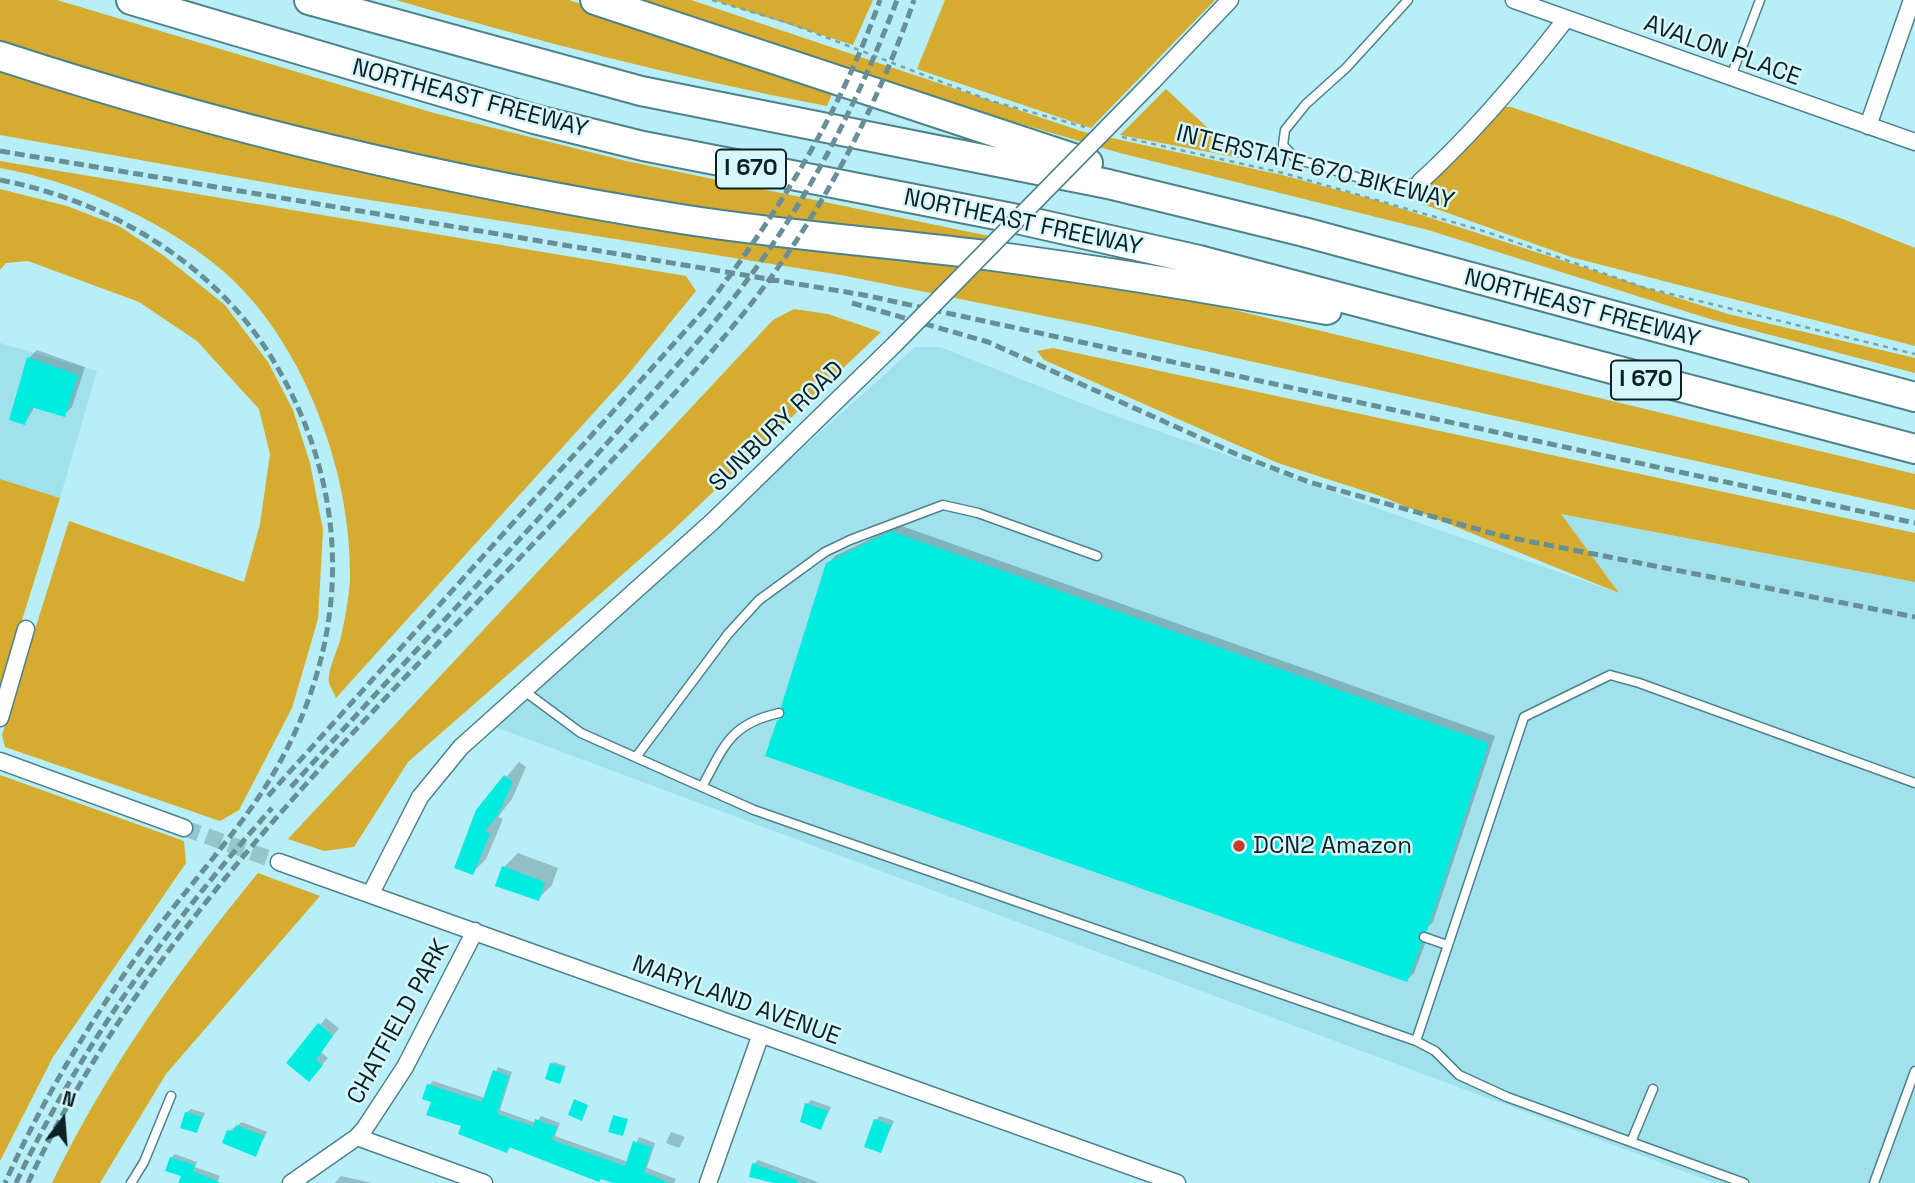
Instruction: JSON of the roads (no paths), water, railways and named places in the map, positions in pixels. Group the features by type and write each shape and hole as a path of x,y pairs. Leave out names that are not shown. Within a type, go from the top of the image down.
{"highway":[{"name":"NORTHEAST FREEWAY","path":"131,0 401,82 643,146 1030,222 1378,306 1763,411 1915,449"},
{"name":"NORTHEAST FREEWAY","path":"309,0 641,92 1108,184 1304,233 1915,397"},
{"path":"594,0 1024,144 1351,237 1503,288"},
{"path":"0,56 116,94 286,140 513,190 684,220 1125,275 1339,312 1378,306"}],"street":[{"name":"SUNBURY ROAD","path":"371,893 420,797 461,747 713,521 894,345 1230,0"},
{"name":"AVALON PLACE","path":"1514,0 1730,79 1915,142"},
{"path":"1868,127 1912,0"},
{"path":"1420,182 1448,156 1529,67 1566,19"},
{"path":"0,718 26,629"},
{"path":"0,761 184,828"},
{"name":"MARYLAND AVENUE","path":"279,862 1177,1183"},
{"name":"CHATFIELD PARK","path":"291,1183 357,1137 405,1067 475,931"},
{"path":"708,1183 761,1034"},
{"path":"357,1137 484,1183"}],"lane":[{"path":"1408,0 1346,68 1306,104 1285,130 1283,145 1296,159 1390,187 1420,182"},
{"path":"1730,79 1760,0"},
{"path":"636,757 728,634 759,600 825,552 850,540 943,505 978,513 1097,556"},
{"path":"1416,1041 1524,717 1610,675 1915,783"},
{"path":"523,690 580,733 754,810 1416,1041 1434,1051 1459,1074 1507,1097 1744,1183"},
{"path":"702,787 736,730 753,719 779,713"},
{"path":"1424,937 1447,945"},
{"path":"1874,1183 1915,1071"},
{"path":"1631,1142 1653,1088"},
{"path":"131,1183 144,1162 171,1096"}],"tunnel":[{"path":"184,828 279,862"}],"railway":[{"path":"268,796 704,310 757,238 804,162 846,83 880,0"},
{"path":"291,787 570,484 730,303 786,224 823,162 855,99 897,0"},
{"path":"28,1183 78,1087 137,996 201,909 270,825 343,744 679,389 770,279 820,203 863,124 899,42 914,0"},
{"path":"0,151 864,295 1915,523"},
{"path":"0,180 82,204 158,243 193,268 224,297 252,329 276,365 302,416 320,468 330,521 332,574 328,627 315,679 296,730 269,781 242,821 150,938 109,997 53,1088 5,1183"},
{"path":"852,303 988,342 1236,454 1309,482 1502,536 1915,617"},
{"path":"16,1183 70,1082 130,986 198,896 272,808"}],"place":[{"name":"DCN2 Amazon","path":"1239,846"}]}
